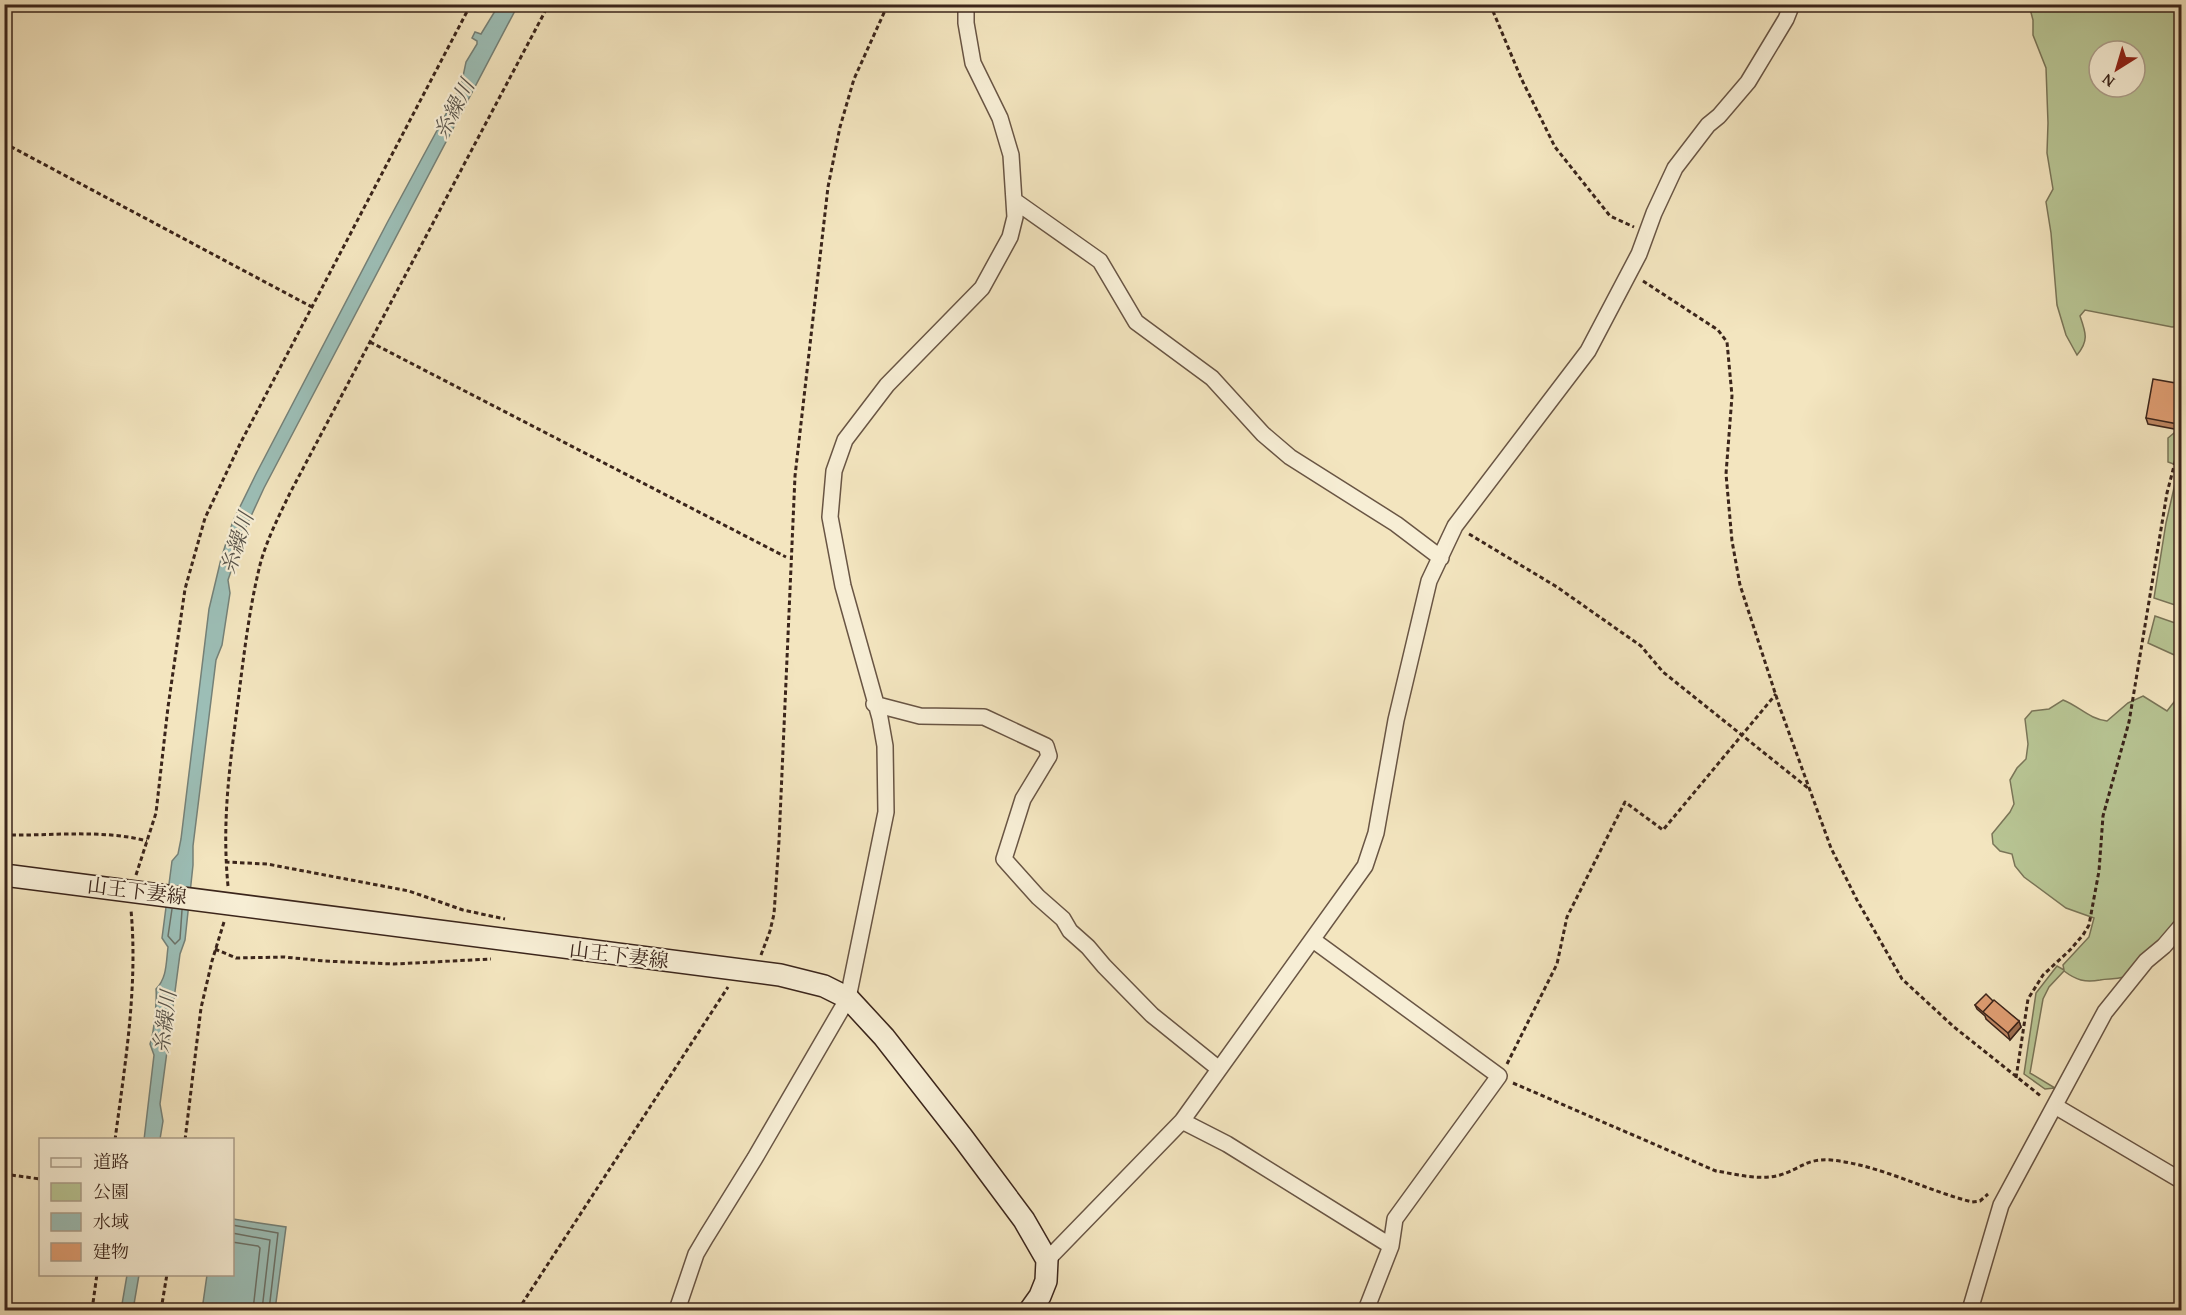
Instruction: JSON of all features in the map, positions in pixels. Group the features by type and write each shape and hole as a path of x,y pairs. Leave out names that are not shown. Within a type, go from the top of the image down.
{"main road":[{"name":"山王下妻線","path":"4,875 745,971 803,980 824,986 848,998 884,1037 1024,1220 1047,1260"},
{"path":"1030,1311 1046,1281 1047,1260"}],"street":[{"path":"677,1311 696,1254 848,998 886,812 885,746 880,718 874,704 843,586 830,517 834,471 846,440 887,385 982,288 1010,237 1015,217 1011,155 1000,118 973,63 966,23 966,4"},
{"path":"1047,1260 1182,1121 1365,866 1376,833 1396,720 1429,581 1455,526 1588,351 1629,272 1675,168 1708,125 1719,116 1748,82 1786,19 1792,4"},
{"path":"1015,201 1101,261 1136,322 1212,378 1272,442 1290,457 1396,524 1440,558"},
{"path":"874,704 920,716 984,717 1046,746 1049,756 1023,799 1004,859 1152,1015 1218,1069"},
{"path":"1970,1311 2001,1205 2105,1012 2146,961 2164,946 2181,925"},
{"path":"1314,940 1499,1076 1395,1219 1391,1246 1366,1311"},
{"path":"2055,1106 2181,1181"},
{"path":"1182,1121 1227,1144 1391,1246"}],"path":[{"path":"115,1138 131,1000 139,892 147,841 156,813 160,789 176,642 196,544 216,491 471,4"},
{"path":"185,1138 201,1008 215,949 225,862 224,821 227,788 246,639 259,569 266,546 290,493 549,4"},
{"path":"518,1311 745,971 764,949 774,914 795,476 828,187 840,127 854,79 888,4"},
{"path":"1490,4 1521,78 1555,147 1610,216 1646,233"},
{"path":"4,143 312,307"},
{"path":"1629,272 1718,330 1727,342 1732,396 1726,474 1732,541 1740,585 1831,848 1857,900 1902,979 1954,1027 2016,1078 2055,1106"},
{"path":"370,342 786,557"},
{"path":"2016,1078 2028,999 2043,975 2083,935 2089,925 2099,871 2103,816 2129,722 2167,492 2181,435"},
{"path":"1455,526 1557,587 1641,646 1663,672 1810,789"},
{"path":"1776,694 1663,830 1625,802 1567,917 1557,964 1499,1076 1716,1171 1751,1176 1780,1175 1816,1159 1853,1164 1906,1179 1972,1202 1980,1201 1993,1188"},
{"path":"4,835 111,835 147,841"},
{"path":"225,862 267,864 409,891 463,910 510,920"},
{"path":"215,949 236,958 284,957 394,964 493,959"},
{"path":"4,1174 39,1179"},
{"path":"92,1311 97,1276"},
{"path":"161,1311 167,1276"}],"green space":[{"path":"2029,5 2181,5 2181,326 2172,327 2085,310 2080,316 2085,341 2077,355 2066,335 2057,305 2046,202 2053,189 2047,153 2046,68 2033,35 2033,20"},
{"path":"2180,428 2181,607 2154,598 2166,523 2179,466 2168,462 2168,438"},
{"path":"2155,616 2181,625 2181,658 2148,643"},
{"path":"2143,696 2167,711 2178,697 2181,697 2182,906 2175,923 2124,977 2085,981 2064,971 2049,987 2043,999 2030,1073 2055,1088 2045,1089 2024,1074 2036,993 2057,966 2064,970 2063,965 2089,937 2094,918 2066,908 2024,877 2015,866 2012,854 2000,851 1993,844 1992,834 2014,804 2010,780 2026,759 2028,744 2025,719 2032,711 2049,709 2063,700 2095,718 2107,721 2128,703"}],"water":[{"name":"糸繰川","path":"502,5 518,5 264,488 246,527 228,580 230,593 222,645 216,660 193,846 185,940 180,954 160,1104 163,1121 160,1138 144,1138 154,1055 150,1044 155,1017 156,989 164,975 167,959 168,947 162,938 172,861 178,854 181,839 209,609 221,559 233,521 256,474 461,86 466,62 477,44 477,41 472,38 475,32 481,34 495,11"},
{"path":"234,1219 286,1227 275,1310 202,1310 207,1276 234,1276"},
{"path":"127,1276 139,1276 133,1310 121,1310"}],"building":[{"path":"2153,379 2181,384 2178,424 2146,418"},
{"path":"1986,994 1993,1001 1984,1013 1975,1005"},
{"path":"1994,1000 2019,1021 2008,1033 1983,1012"}]}
